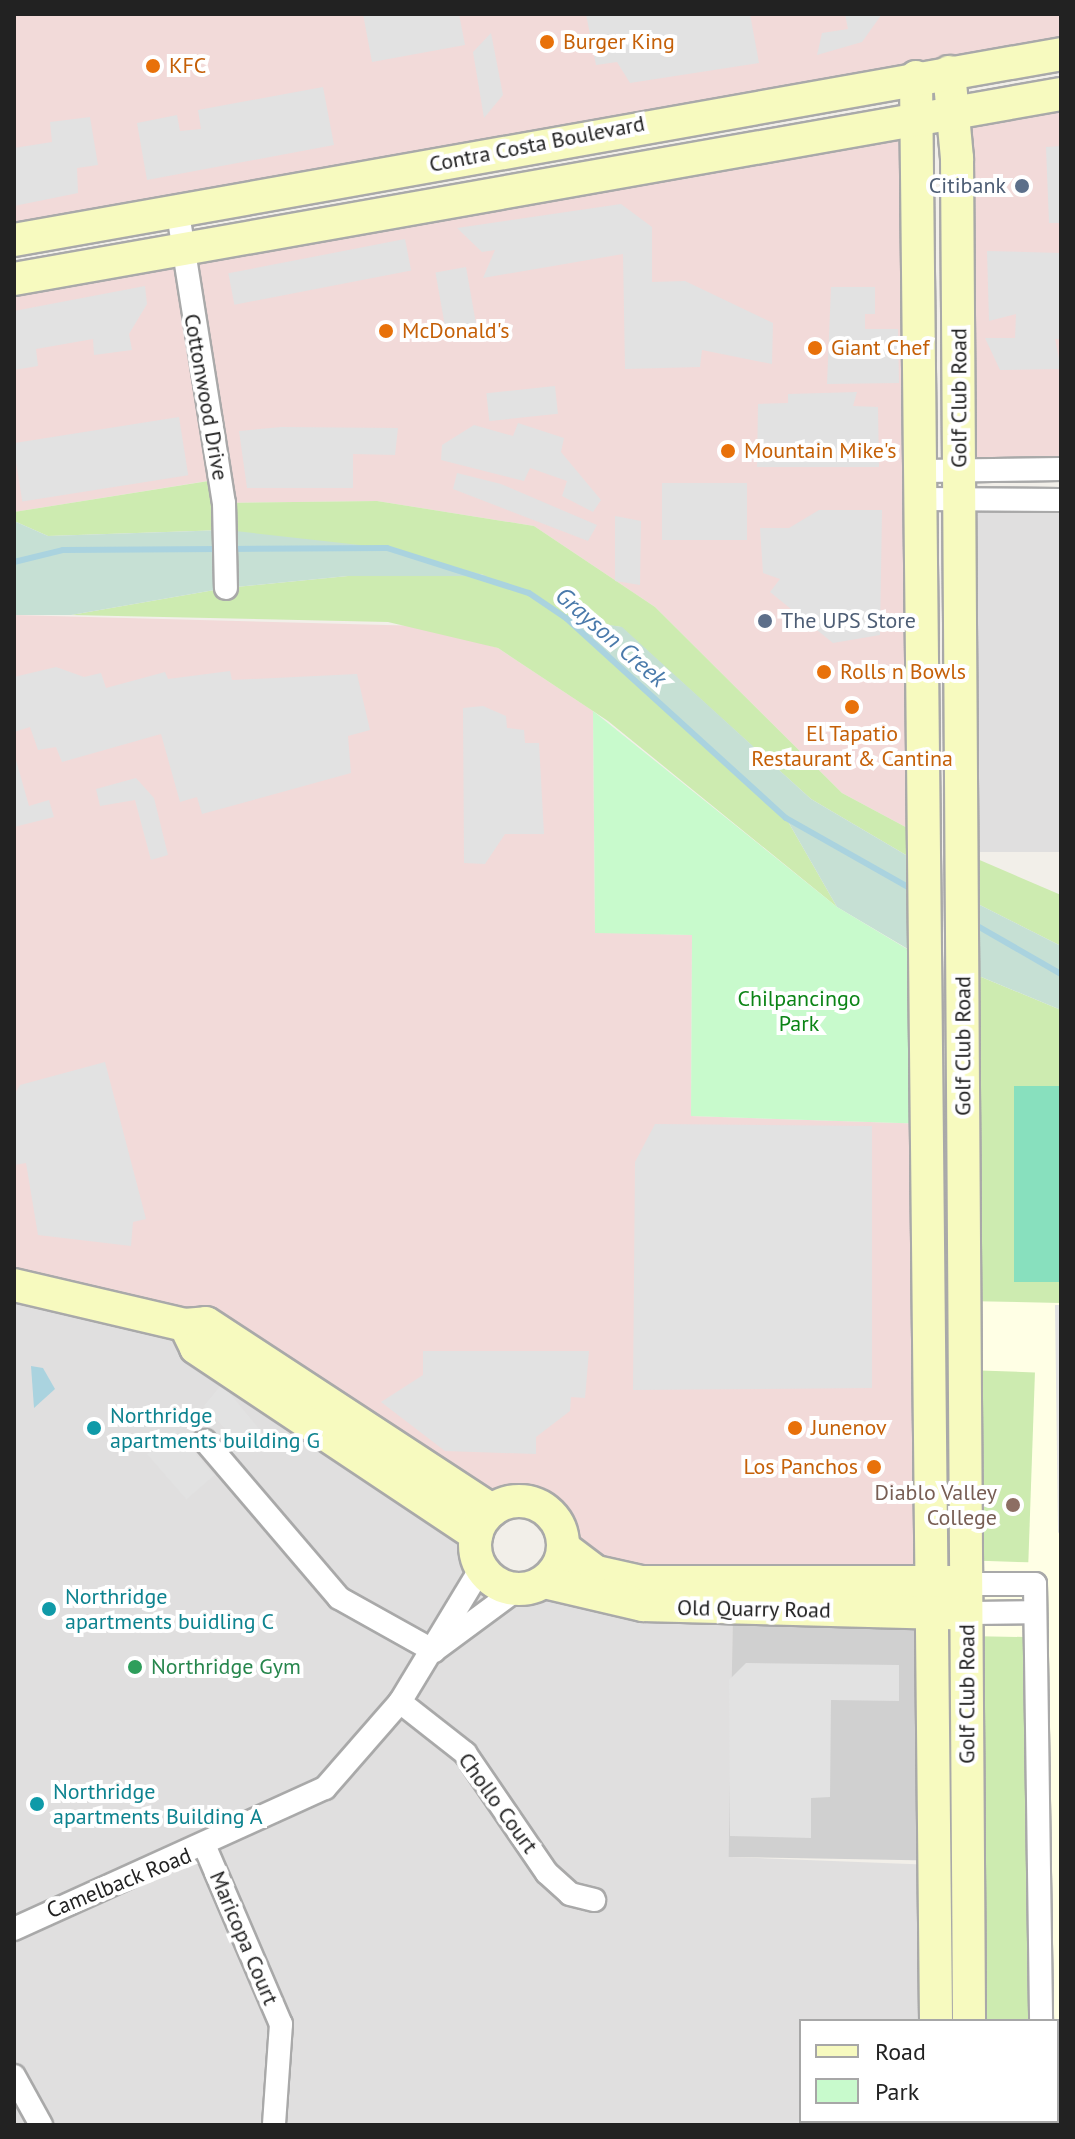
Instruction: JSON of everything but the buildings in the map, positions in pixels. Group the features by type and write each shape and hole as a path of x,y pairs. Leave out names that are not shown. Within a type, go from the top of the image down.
{"street":[{"name":"Contra Costa Boulevard","path":"14,240 177,207 1061,54"},
{"name":"Golf Club Road","path":"949,72 956,113 969,2019"},
{"name":"Golf Club Road","path":"916,77 925,485 936,2019"},
{"name":"Contra Costa Boulevard","path":"15,279 1061,94"},
{"name":"Cottonwood Drive","path":"177,207 226,530 226,588"},
{"path":"15,279 39,250 120,235 136,215"},
{"path":"959,486 1061,469"},
{"path":"925,485 959,486 1061,500"},
{"path":"14,1285 185,1325 206,1323 484,1522 481,1568"},
{"path":"205,1441 339,1598 434,1651"},
{"name":"Old Quarry Road","path":"484,1522 516,1501 537,1505 556,1521 563,1547 596,1572 642,1582 933,1579 966,1598"},
{"path":"530,1586 563,1547"},
{"name":"Old Quarry Road","path":"481,1568 530,1586 643,1605 933,1613 966,1598"},
{"name":"Camelback Road","path":"14,1929 58,1904 205,1847 325,1788 400,1702 434,1651 481,1568"},
{"path":"966,1598 1035,1584 1041,2019"},
{"name":"Camelback Road","path":"434,1651 530,1586"},
{"path":"966,1598 1035,1612"},
{"name":"Chollo Court","path":"400,1702 465,1753 547,1873 570,1894 594,1900"},
{"name":"Maricopa Court","path":"205,1847 281,2024 274,2125"},
{"path":"14,2076 41,2125"}],"shaded area":[{"path":"14,14 1061,14 1061,54 14,240"},
{"path":"363,14 459,14 465,45 372,62"},
{"path":"586,14 750,14 759,63 630,83 617,62 596,65"},
{"path":"845,14 882,14 862,42 817,55 822,33 848,29"},
{"path":"491,33 503,95 484,118 473,52"},
{"path":"323,87 334,145 147,180 137,123 177,115 180,131 201,129 198,110"},
{"path":"954,94 1061,94 1061,469 954,469"},
{"path":"90,117 98,165 77,168 78,193 14,206 14,148 52,142 50,122"},
{"path":"919,118 928,839 842,793 655,607 534,526 377,501 224,503 220,479 14,512 14,281"},
{"path":"1061,146 1061,223 1049,223 1046,147"},
{"path":"621,204 652,227 652,282 685,281 773,323 772,364 702,350 700,367 625,369 623,254 483,278 495,250 482,252 457,228"},
{"path":"405,239 411,270 234,305 228,273"},
{"path":"987,251 1061,253 1061,339 1055,339 1061,369 1000,370 985,338 1015,338 1016,314 989,321"},
{"path":"466,267 478,335 447,340 435,272"},
{"path":"145,286 147,304 129,334 132,350 94,355 93,339 36,349 38,366 14,370 14,311"},
{"path":"831,287 875,287 875,314 865,314 865,329 898,329 899,383 827,384"},
{"path":"555,386 558,414 489,421 486,393"},
{"path":"857,392 853,406 878,407 879,467 757,467 758,404 788,403 788,394"},
{"path":"179,417 188,475 22,502 14,443"},
{"path":"518,423 564,438 561,452 601,500 593,512 562,496 567,481 530,468 524,481 441,460 442,445 474,425 513,436"},
{"path":"281,427 398,428 395,455 353,454 353,488 247,488 239,431"},
{"path":"457,473 501,484 597,525 588,541 453,489"},
{"path":"662,483 747,483 747,540 662,540"},
{"path":"959,500 1061,500 1061,852 959,852"},
{"path":"819,510 882,510 880,635 833,643 770,592 780,579 763,573 760,528 789,528"},
{"path":"615,516 641,521 640,585 615,581"},
{"path":"14,521 48,536 226,530 387,548 487,576 348,576 226,588 71,615 14,615"},
{"path":"14,615 424,626 498,648 593,711 595,932 692,935 691,1116 930,1124 933,1579 642,1582 562,1533 544,1508 503,1504 206,1323 14,1285"},
{"path":"567,618 622,627 811,799 928,868 913,952 837,907 786,818"},
{"path":"56,667 84,677 101,673 106,688 165,672 168,679 230,671 232,680 357,674 370,730 348,736 351,773 202,814 197,797 180,802 161,734 62,762 56,747 38,750 30,727 14,732 14,677"},
{"path":"483,706 506,716 507,728 524,730 525,743 539,743 544,834 505,834 485,864 464,863 463,708"},
{"path":"14,753 29,806 49,800 54,817 14,827"},
{"path":"136,778 154,798 168,855 151,860 135,800 100,806 96,789"},
{"path":"962,896 1061,946 1061,1010 962,969"},
{"name":"Diablo Valley College","path":"962,969 1061,1010 1061,2125 969,2125 1059,2123 1059,2019 969,2019"},
{"path":"105,1062 146,1219 133,1222 131,1246 38,1235 26,1163 14,1165 14,1095 20,1085"},
{"path":"655,1124 872,1126 872,1388 633,1390 635,1162"},
{"path":"14,1285 132,1309 474,1545 481,1568 501,1587 733,1608 730,1857 935,1865 936,2019 799,2019 799,2123 937,2125 14,2125"},
{"path":"1055,1305 1061,1305 1061,1537 1058,1532"},
{"path":"423,1351 589,1351 585,1398 571,1397 570,1411 536,1437 536,1454 445,1451 381,1402 423,1375"},
{"path":"222,1384 259,1429 232,1457 221,1444 229,1433 204,1406"},
{"path":"175,1430 214,1475 186,1500 147,1454"},
{"path":"733,1608 933,1611 929,1860 729,1857"},
{"path":"746,1663 899,1665 899,1701 831,1700 830,1797 811,1798 811,1838 730,1836 729,1680"}],"green space":[{"path":"221,479 224,503 377,501 534,526 655,607 842,793 928,839 928,868 811,799 621,627 568,619 786,818 837,907 608,721 498,648 388,622 71,615 226,588 348,576 484,575 225,530 48,536 14,521 14,512"},
{"name":"Chilpancingo Park","path":"593,711 837,907 912,952 930,1124 691,1116 692,935 595,933"},
{"path":"961,852 1061,895 1061,946 962,896"},
{"path":"962,969 1061,1010 1061,1086 1014,1087 1016,1282 1061,1282 1061,1303 964,1301"},
{"path":"1014,1086 1061,1086 1061,1282 1014,1282"},
{"path":"965,1370 1035,1372 1028,1562 958,1560"},
{"path":"967,1636 1035,1637 1028,2019 960,2019"}],"water":[{"path":"31,1366 43,1368 55,1389 34,1408"}],"waterway":[{"name":"Grayson Creek","path":"230,549 387,548 529,593 566,618 786,818 915,891"},
{"name":"Grayson Creek","path":"14,562 63,550 219,549"},
{"name":"Grayson Creek","path":"974,924 1061,974"}],"place":[{"name":"Burger King","path":"547,42"},
{"name":"KFC","path":"153,66"},
{"name":"Citibank","path":"1022,186"},
{"name":"McDonald's","path":"386,331"},
{"name":"Giant Chef","path":"815,348"},
{"name":"Mountain Mike's","path":"728,451"},
{"name":"The UPS Store","path":"765,621"},
{"name":"Rolls n Bowls","path":"824,672"},
{"name":"El Tapatio Restaurant & Cantina","path":"852,707"},
{"name":"Northridge apartments building G","path":"94,1428"},
{"name":"Junenov","path":"795,1428"},
{"name":"Los Panchos","path":"874,1467"},
{"name":"Diablo Valley College","path":"1013,1505"},
{"name":"Northridge apartments buidling C","path":"49,1609"},
{"name":"Northridge Gym","path":"135,1667"},
{"name":"Northridge apartments Building A","path":"37,1804"}]}
